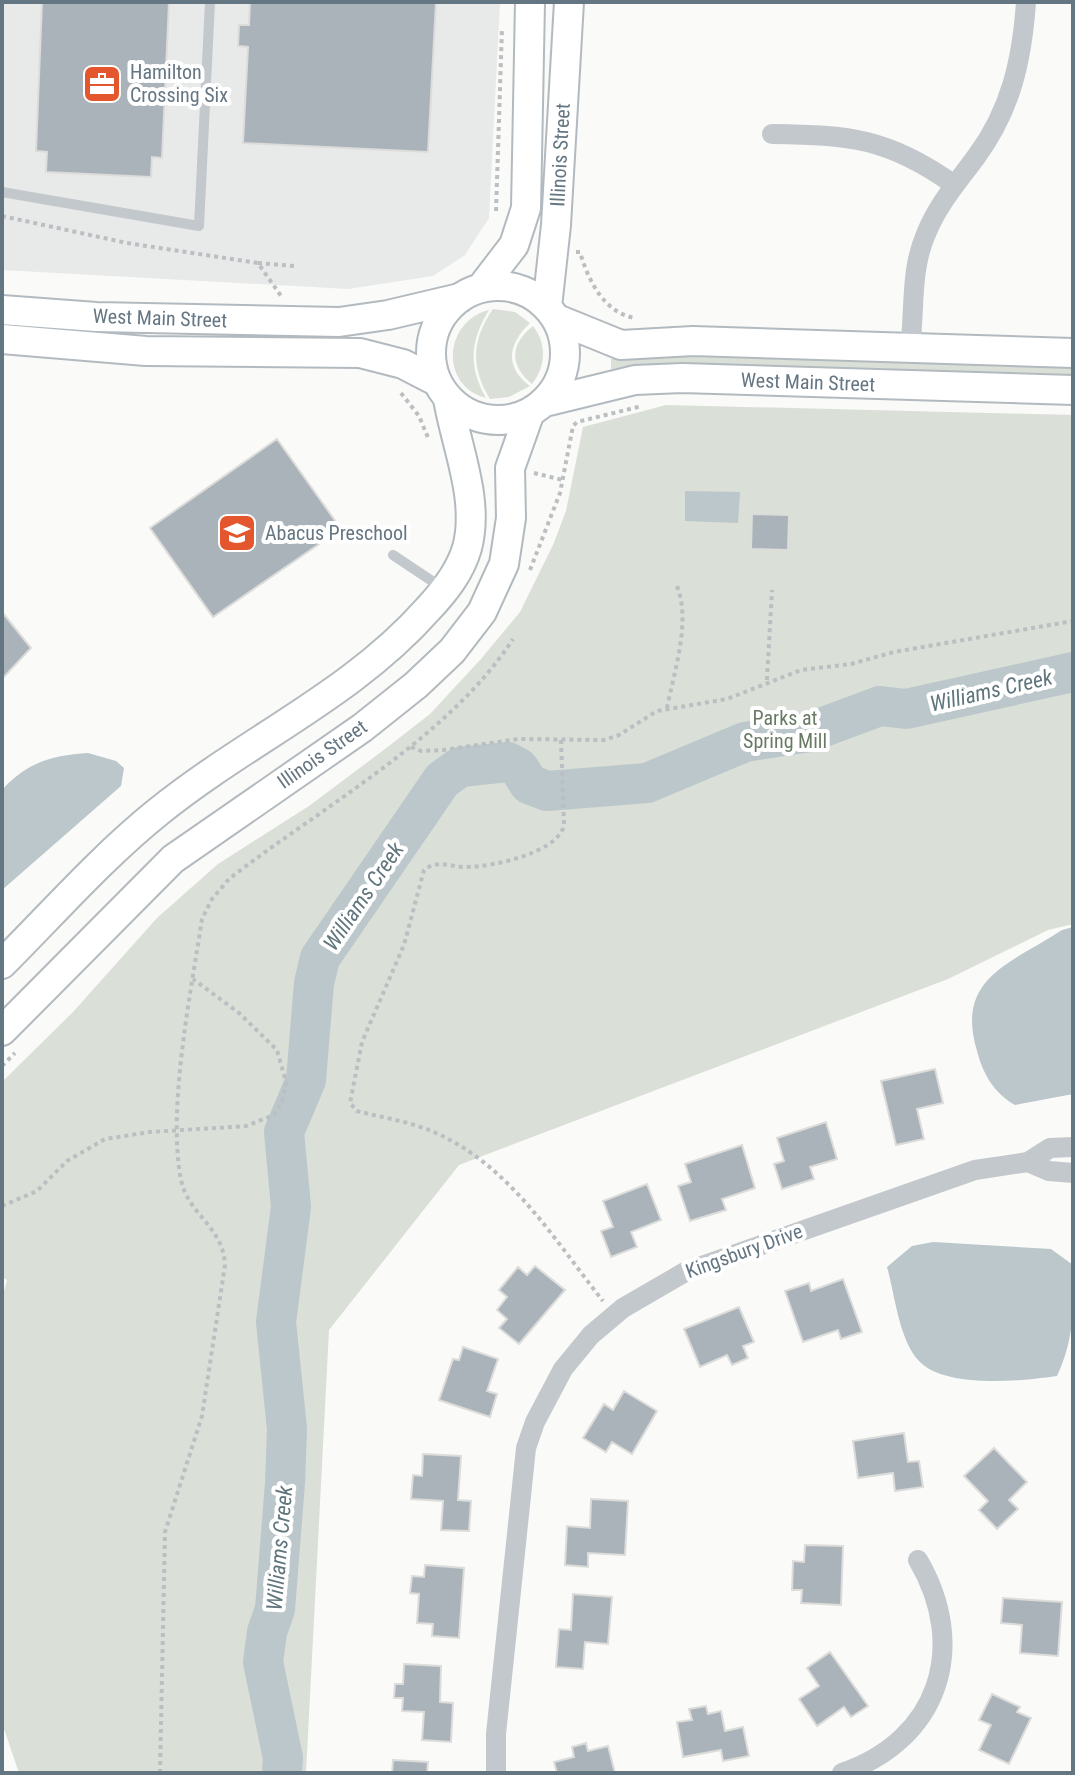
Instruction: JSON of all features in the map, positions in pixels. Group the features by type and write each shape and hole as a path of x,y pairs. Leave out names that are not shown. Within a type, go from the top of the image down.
{"street":[{"name":"Illinois Street","path":"470,293 514,245 526,208 530,2"},
{"name":"Illinois Street","path":"552,313 569,2"},
{"path":"910,349 915,273 924,237 953,184 989,138 1009,99 1020,66 1026,2"},
{"path":"772,134 858,138 895,149 953,184"},
{"path":"2,964 98,866 158,812 370,667 403,638 445,590 459,570 467,548 470,512 442,390 432,368 433,339 439,322 470,293 517,289 552,313 562,334 565,362 555,389 538,407 515,419 488,420 462,410 442,390"},
{"name":"West Main Street","path":"2,310 96,317 327,323 388,315 470,293"},
{"name":"West Main Street","path":"552,313 621,345 671,340 1073,353"},
{"name":"West Main Street","path":"2,339 146,351 360,353 394,361 442,390"},
{"name":"West Main Street","path":"538,407 601,386 682,378 1073,390"},
{"name":"Illinois Street","path":"2,1031 173,859 362,728 452,651 482,612 504,564 511,518 510,468 538,407"},
{"name":"Kingsbury Drive","path":"496,1773 496,1734 526,1448 535,1422 563,1369 591,1335 623,1308 685,1272 975,1170 1028,1162 1050,1148 1073,1147"},
{"name":"Kingsbury Drive","path":"1028,1162 1049,1171 1073,1173"},
{"path":"842,1773 880,1758 897,1745 931,1701 939,1679 944,1651 941,1620 929,1580 918,1560"}],"lane":[{"path":"2,192 199,226 210,2"},
{"path":"393,555 445,590"}],"path":[{"path":"495,219 503,17"},
{"path":"2,216 127,243 294,266"},
{"path":"580,252 592,286 620,313"},
{"path":"258,263 285,301"},
{"path":"395,386 419,416 434,451"},
{"path":"531,472 563,480 577,422 618,414"},
{"path":"667,708 680,638 681,599 676,584"},
{"path":"767,680 772,590"},
{"path":"411,747 421,751 502,740 611,738 649,714 667,708 727,699 767,680 801,670 851,664 894,652 1073,621"},
{"path":"160,1773 165,1532 202,1416 225,1265 222,1242 184,1189 179,1130 181,1068 202,919 212,899 229,879 411,747 453,707 513,639"},
{"path":"561,740 562,835 552,844 499,863 465,867 436,863 424,870 404,945 362,1042 350,1103 357,1111 427,1129 489,1166 525,1201 601,1299"},
{"path":"2,1206 37,1191 67,1161 96,1142 121,1135 231,1128 267,1121 280,1107 286,1090 286,1073 277,1050 239,1013 193,979"}],"shaded area":[{"path":"2,2 500,2 489,218 465,255 433,276 348,289 2,270"},
{"path":"685,491 740,492 738,523 685,521"},
{"path":"88,753 116,761 124,768 121,786 2,890 2,790 20,773 40,762"},
{"path":"1073,927 1073,1094 1015,1105 995,1089 983,1067 972,1026 974,1006 981,990 1006,964 1062,930"},
{"path":"933,1242 1051,1249 1073,1265 1070,1336 1057,1376 1005,1381 965,1379 931,1370 919,1361 902,1329 887,1267 912,1246"}],"green space":[{"path":"493,309 515,312 530,323 517,338 512,354 516,371 530,386 509,397 490,399 479,375 476,353 481,332"},
{"path":"489,310 478,332 474,354 476,375 486,398 460,381 454,368 453,354 463,327 474,316"},
{"path":"533,326 541,340 543,355 540,370 532,384 519,369 515,355 520,340"},
{"path":"695,353 1073,364 1073,376 679,364 611,369 611,359"},
{"name":"Parks at Spring Mill","path":"666,405 1073,415 1073,924 1048,930 948,979 459,1165 329,1330 306,1773 19,1773 2,1723 2,1299 7,1280 2,1277 2,1082 73,1012 157,918 218,864 309,806 430,714 520,612 566,511 583,427"}],"building":[{"name":"Hamilton Crossing Six","path":"42,2 169,2 162,158 152,157 151,177 46,172 47,152 36,151"},
{"path":"250,2 436,2 428,152 243,143 248,47 238,46 239,25 249,25"},
{"path":"277,439 341,529 213,617 150,528"},
{"path":"752,514 789,515 788,550 751,549"},
{"path":"2,612 31,648 2,679"},
{"path":"935,1069 943,1103 917,1109 924,1139 896,1145 881,1081"},
{"path":"826,1122 837,1159 810,1167 814,1179 782,1189 774,1164 784,1161 777,1138"},
{"path":"742,1145 755,1188 722,1199 726,1210 690,1221 678,1186 691,1182 685,1164"},
{"path":"647,1184 661,1220 631,1232 637,1247 611,1257 601,1231 613,1227 603,1201"},
{"path":"535,1266 565,1290 519,1344 499,1328 507,1319 497,1310 507,1297 499,1290 518,1267 527,1275"},
{"path":"843,1279 862,1332 841,1339 838,1330 803,1342 785,1291 809,1283 811,1291"},
{"path":"739,1307 754,1342 743,1346 748,1358 732,1365 727,1355 700,1367 684,1329"},
{"path":"463,1347 498,1359 487,1391 497,1394 490,1417 439,1400 453,1359 459,1360"},
{"path":"624,1391 657,1411 632,1454 612,1442 606,1452 583,1438 604,1404 613,1410"},
{"path":"904,1433 908,1462 919,1461 923,1487 895,1491 893,1473 858,1478 853,1441"},
{"path":"994,1448 1027,1482 1009,1500 1018,1509 997,1529 979,1510 988,1501 964,1476"},
{"path":"423,1454 461,1456 458,1500 471,1501 469,1531 441,1530 443,1501 411,1499 413,1475 422,1476"},
{"path":"591,1499 628,1501 625,1555 588,1553 588,1567 565,1565 567,1526 590,1528"},
{"path":"805,1545 843,1546 841,1605 801,1603 802,1590 792,1590 793,1561 804,1562"},
{"path":"425,1565 464,1568 459,1638 432,1636 433,1624 417,1623 419,1594 410,1593 412,1576 424,1577"},
{"path":"573,1594 612,1597 608,1644 585,1642 583,1669 556,1667 559,1629 571,1630"},
{"path":"1003,1598 1062,1602 1058,1656 1020,1653 1022,1625 1001,1623"},
{"path":"830,1652 868,1706 851,1717 844,1707 817,1726 799,1699 819,1686 807,1668"},
{"path":"404,1664 441,1666 440,1702 453,1703 451,1742 422,1740 424,1712 402,1711 403,1698 394,1698 395,1684 403,1684"},
{"path":"992,1694 1020,1707 1017,1712 1031,1718 1009,1764 979,1750 991,1725 979,1720"},
{"path":"706,1706 708,1714 721,1711 725,1731 743,1727 749,1756 723,1761 721,1750 683,1757 677,1722 692,1720 689,1709"},
{"path":"586,1743 588,1751 608,1746 615,1773 557,1773 554,1762 574,1757 572,1747"},
{"path":"393,1760 428,1762 427,1773 392,1773"}],"waterway":[{"name":"Williams Creek","path":"282,1773 283,1758 263,1662 267,1632 275,1609 285,1483 287,1429 276,1322 291,1207 284,1132 306,1080 314,983 320,958 442,780 460,767 508,762 519,768 529,784 547,791 647,783 745,742 810,732 880,706 906,709 1073,672"}],"place":[{"name":"Hamilton Crossing Six","path":"102,84"},
{"name":"Abacus Preschool","path":"237,533"}]}
